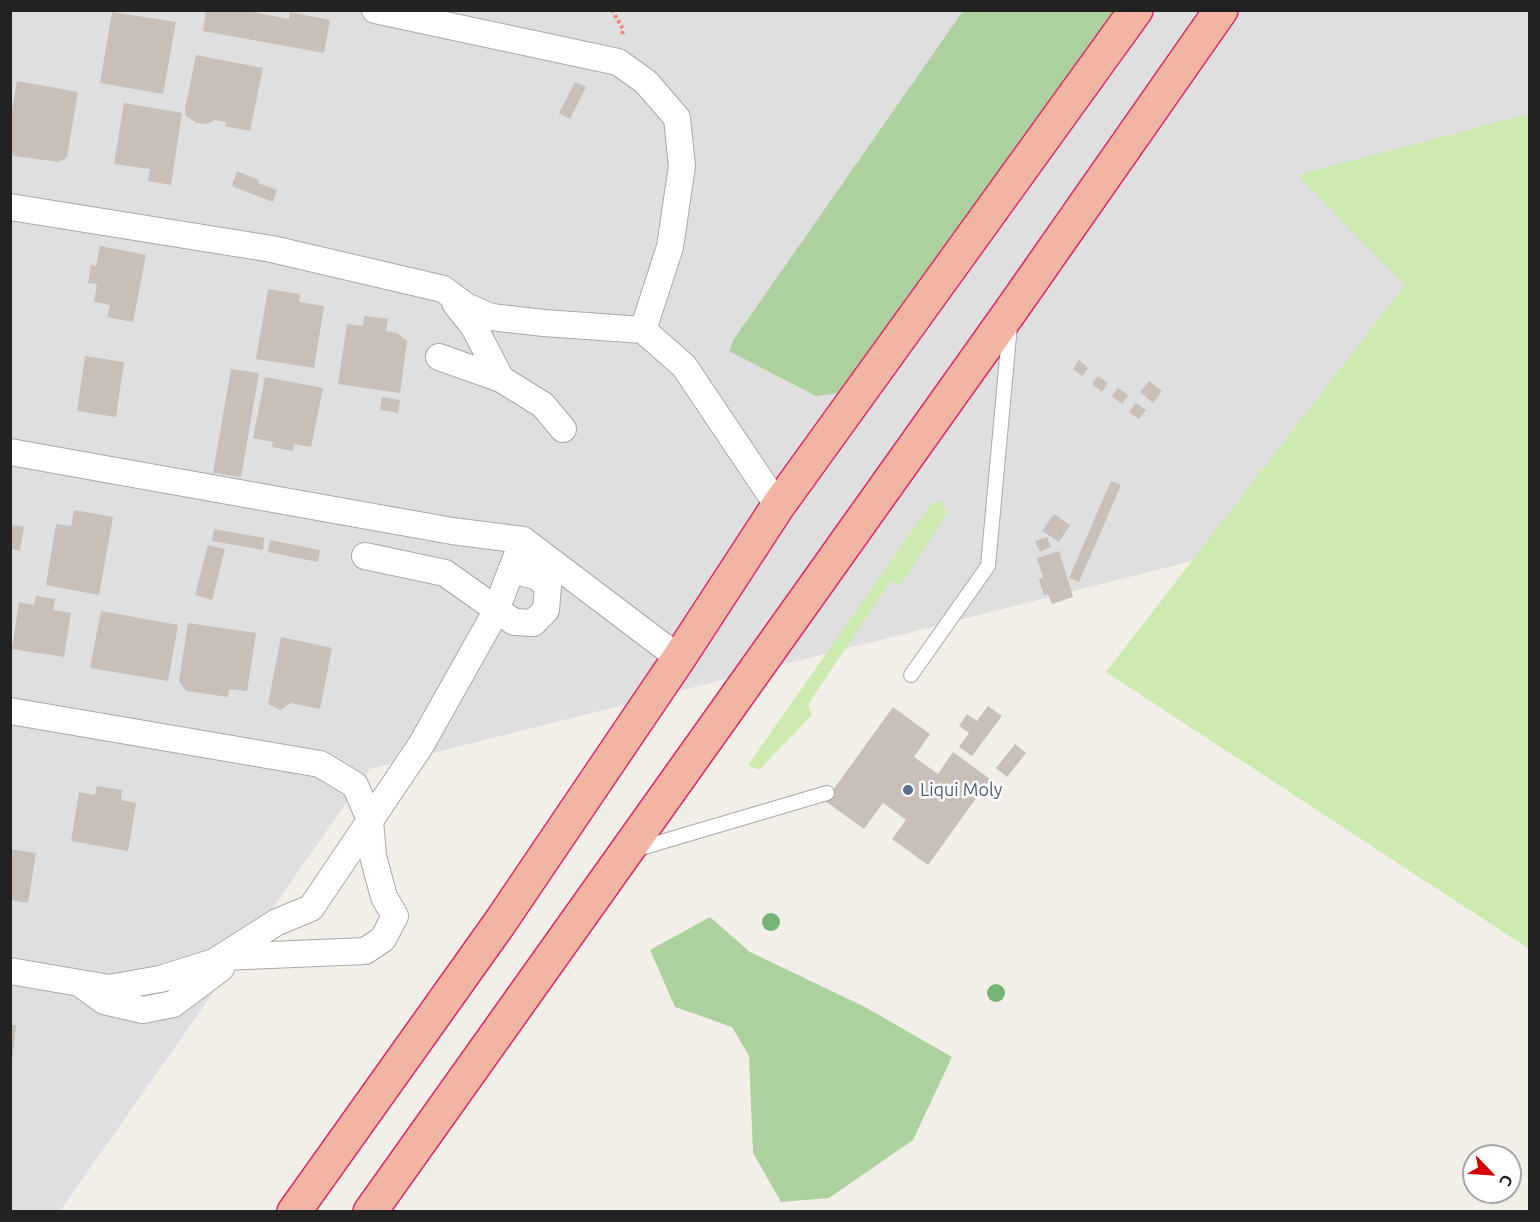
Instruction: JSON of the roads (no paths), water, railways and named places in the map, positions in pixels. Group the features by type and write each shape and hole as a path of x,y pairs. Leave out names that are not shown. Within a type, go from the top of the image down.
{"highway":[{"path":"294,1212 499,924 680,658 778,506 1136,10"},
{"path":"370,1212 1012,309 1221,10"}],"street":[{"path":"375,10 618,62 646,82 677,118 682,166 670,247 643,330"},
{"path":"10,207 272,249 443,289 466,306 491,317 643,330 684,366 778,506"},
{"path":"443,289 474,327 501,379"},
{"path":"439,357 501,379 543,405 563,429"},
{"path":"10,452 452,531 523,540 680,658"},
{"path":"10,971 110,988 160,979 214,962 277,922 311,908 421,745 497,609 523,540"},
{"path":"365,556 446,573 514,622 533,623 546,610 548,586 536,576 511,570"},
{"path":"10,711 320,764 355,785 370,820 373,856 384,897 395,916 383,939 365,951 223,957"}],"lane":[{"path":"910,675 988,566 1012,309"},
{"path":"626,852 827,793"}],"place":[{"name":"Liqui Moly","path":"908,790"}]}
